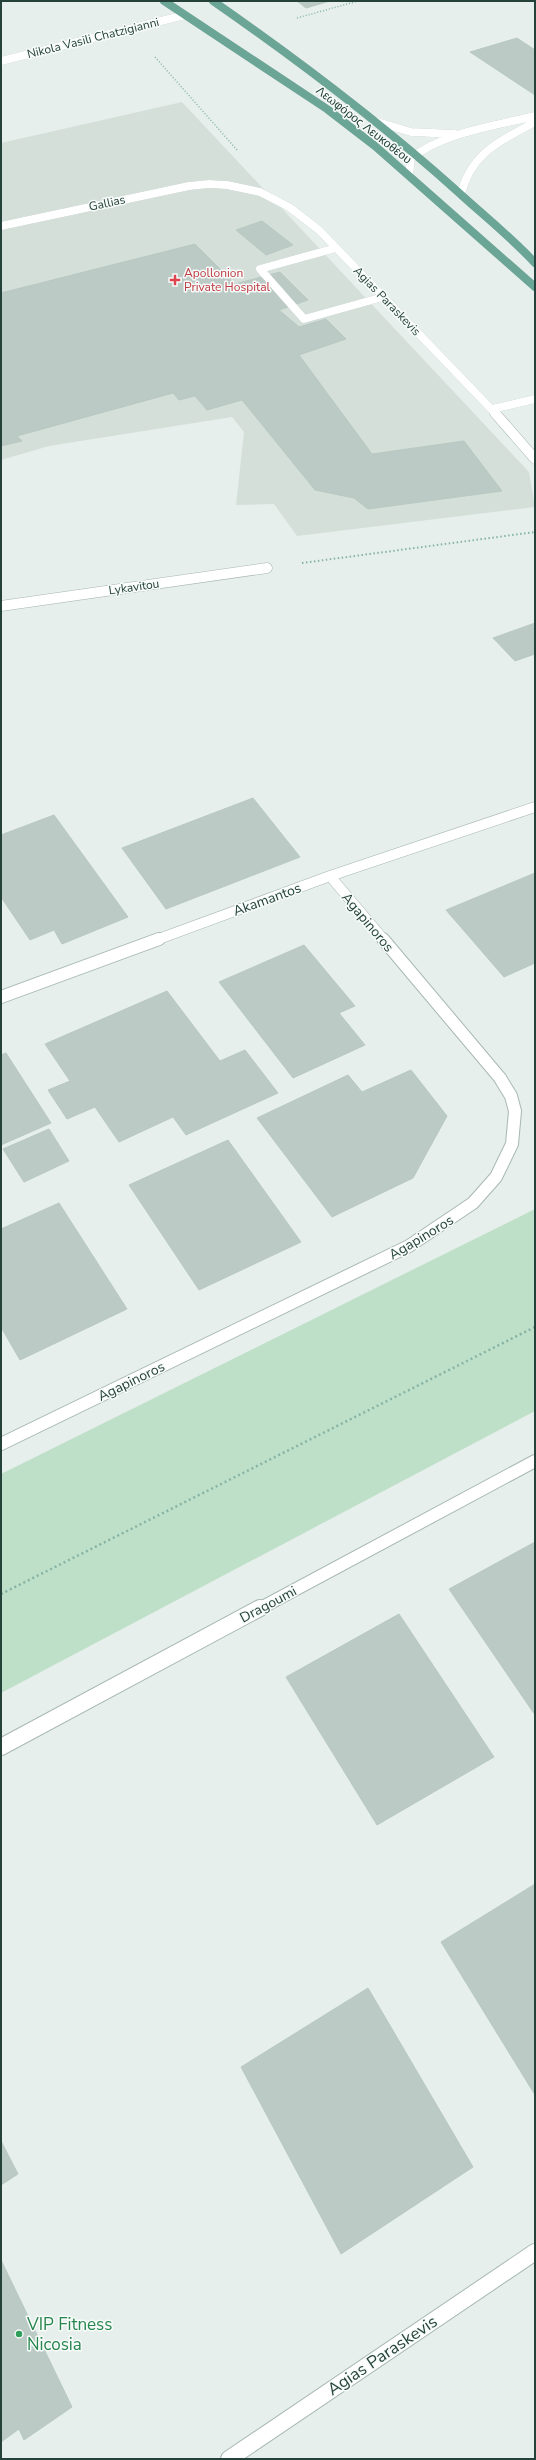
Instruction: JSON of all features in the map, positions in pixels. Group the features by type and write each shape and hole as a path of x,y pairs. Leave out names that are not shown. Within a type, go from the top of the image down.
{"main road":[{"name":"Λεωφόρος Λευκοθέου","path":"164,1 326,109 409,176 535,287"},
{"name":"Λεωφόρος Λευκοθέου","path":"213,1 254,29 378,122 416,153 535,263"}],"street":[{"name":"Nikola Vasili Chatzigianni","path":"1,61 185,15"},
{"path":"409,176 409,163 416,153 468,133 535,116"},
{"path":"378,122 428,134 468,133"},
{"path":"461,194 463,179 468,170 482,154 535,122"},
{"name":"Gallias","path":"1,226 163,191 214,183"},
{"name":"Agias Paraskevis","path":"214,183 240,186 281,200 296,210 336,248 492,409 535,459"},
{"path":"336,248 260,269 304,319 383,297"},
{"path":"492,409 535,399"},
{"name":"Lykavitou","path":"1,606 267,568"},
{"name":"Akamantos","path":"1,997 330,876 535,807"},
{"name":"Agapinoros","path":"1,1444 409,1246 474,1203 496,1177 512,1144 515,1111 511,1096 500,1078 330,876"},
{"name":"Dragoumi","path":"1,1747 535,1461"},
{"name":"Agias Paraskevis","path":"229,2459 535,2252"}],"path":[{"path":"254,29 358,1"},
{"path":"130,28 239,153"},
{"path":"267,568 535,532"},
{"path":"1,1594 535,1327"}],"shaded area":[{"name":"Apollonion Private Hospital","path":"182,102 529,472 535,507 297,536 274,504 236,505 244,432 232,417 49,446 1,460 1,143"}],"green space":[{"path":"535,1209 535,1411 1,1693 1,1474"}],"building":[{"path":"297,1 330,1 306,8"},
{"path":"517,38 535,50 535,95 470,52"},
{"path":"262,221 293,245 266,255 236,230"},
{"path":"195,244 235,284 280,272 308,300 279,310 299,327 326,319 346,339 299,355 372,454 464,441 502,491 368,509 354,498 315,490 242,400 207,410 195,396 179,400 173,393 17,436 22,441 1,446 1,293"},
{"path":"535,623 535,654 515,661 493,638"},
{"path":"253,798 300,857 166,909 122,848"},
{"path":"54,815 128,917 62,944 54,930 30,940 1,897 1,835"},
{"path":"535,873 535,963 504,977 446,910"},
{"path":"304,945 355,1006 339,1013 365,1045 293,1078 219,982"},
{"path":"167,991 220,1061 245,1050 278,1093 186,1135 173,1117 119,1142 95,1107 67,1119 48,1090 70,1081 45,1044"},
{"path":"6,1053 51,1123 1,1145 1,1055"},
{"path":"411,1070 447,1116 413,1178 332,1217 257,1118 348,1075 362,1092"},
{"path":"49,1129 69,1161 24,1182 3,1149"},
{"path":"228,1140 301,1242 199,1290 129,1185"},
{"path":"59,1203 127,1309 20,1360 1,1327 1,1229"},
{"path":"535,1542 535,1715 449,1589"},
{"path":"399,1614 494,1757 377,1825 286,1677"},
{"path":"535,1884 535,2095 441,1942"},
{"path":"368,1988 473,2167 341,2254 241,2067"},
{"path":"1,2141 18,2174 1,2185"},
{"name":"VIP Fitness Nicosia","path":"1,2260 72,2407 24,2440 19,2429 1,2442"}],"place":[{"name":"Apollonion Private Hospital","path":"175,280"},
{"name":"VIP Fitness Nicosia","path":"19,2334"}]}
